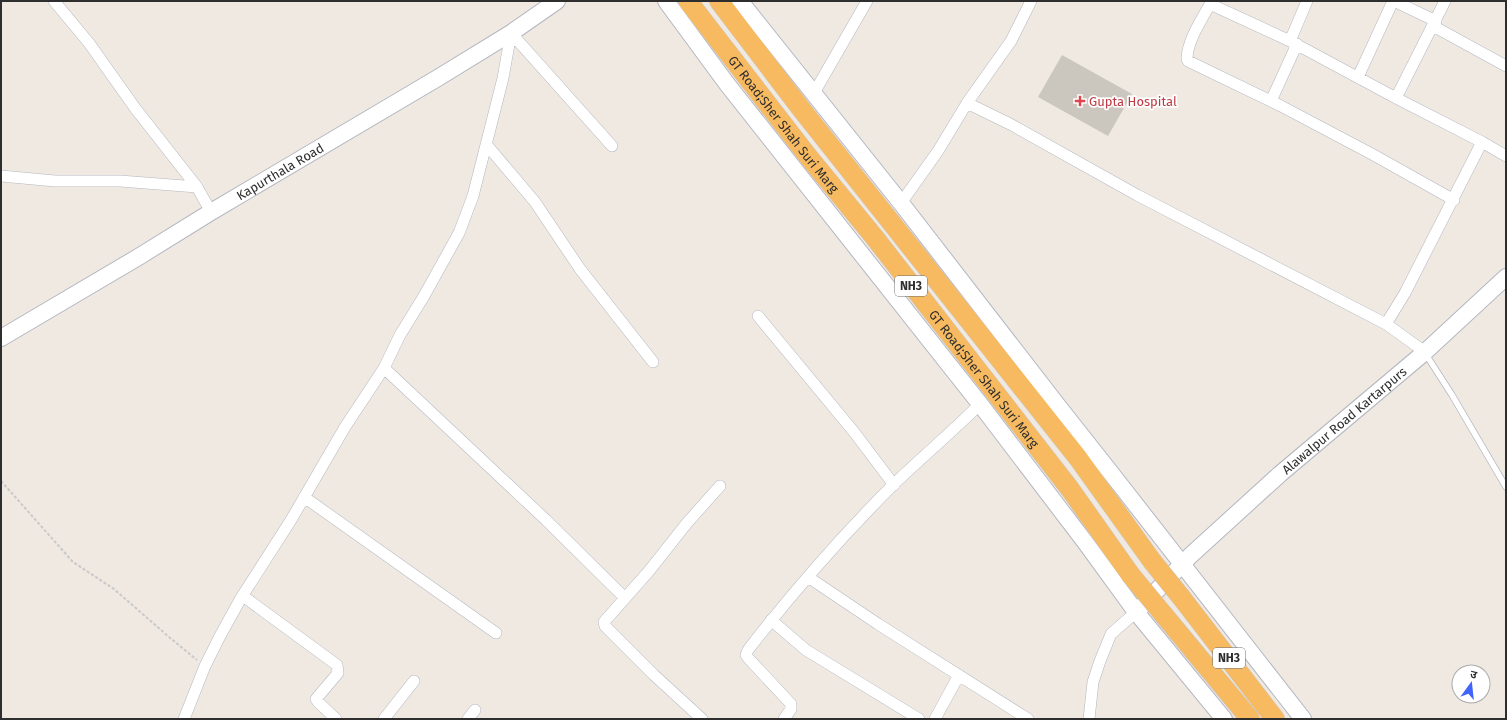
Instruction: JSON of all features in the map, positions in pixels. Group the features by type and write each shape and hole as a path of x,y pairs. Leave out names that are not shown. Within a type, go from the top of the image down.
{"highway":[{"name":"GT Road;Sher Shah Suri Marg","path":"688,1 807,155 875,238 1070,490 1130,574 1250,719"},
{"name":"GT Road;Sher Shah Suri Marg","path":"719,1 802,110 1078,458 1152,561 1275,719"}],"main road":[{"name":"Kapurthala Road","path":"1,338 511,33 557,1"},
{"path":"666,1 726,84 980,404 1080,535 1136,612 1224,719"},
{"path":"740,1 901,203 1303,719"},
{"name":"Alawalpur Road Kartarpurs","path":"1136,612 1191,555 1280,474 1425,352 1506,277"}],"street":[{"path":"54,1 89,44 135,108 197,187 211,212"},
{"path":"814,93 867,1"},
{"path":"901,203 938,151 967,103 1011,41 1031,1"},
{"path":"1271,100 1307,1"},
{"path":"1358,77 1394,1 1435,23 1506,66"},
{"path":"1396,98 1445,1"},
{"path":"1454,200 1271,100 1186,59 1195,33 1211,3 1293,42 1506,156"},
{"path":"184,719 205,666 220,636 345,427 384,368 400,335 424,296 459,233 473,196 503,78 511,33"},
{"path":"511,33 612,146"},
{"path":"967,103 1010,124 1137,195 1386,324 1425,352"},
{"path":"1386,324 1405,293 1454,200 1482,142"},
{"path":"486,144 535,202 589,281 653,362"},
{"path":"1,176 54,181 120,181 197,187"},
{"path":"758,316 854,432 894,485"},
{"path":"384,368 546,520 625,598"},
{"path":"784,719 791,709 790,704 748,659 746,655 748,650 808,576 894,485 955,430 980,404"},
{"path":"702,719 654,675 604,624 605,620 666,551 687,523 720,486"},
{"path":"304,497 496,633"},
{"path":"808,576 878,624 1028,719"},
{"path":"243,596 337,665 338,673 316,699 336,719"},
{"path":"1089,719 1093,682 1111,634 1136,612"},
{"path":"771,620 806,650 919,719"},
{"path":"935,719 958,675"},
{"path":"384,719 414,682"},
{"path":"468,719 476,710"}],"lane":[{"path":"1425,352 1506,486"}],"path":[{"path":"1,481 73,562 114,589 205,666"}],"building":[{"path":"1062,55 1132,94 1108,136 1038,97"}],"place":[{"name":"Gupta Hospital","path":"1080,101"}]}
